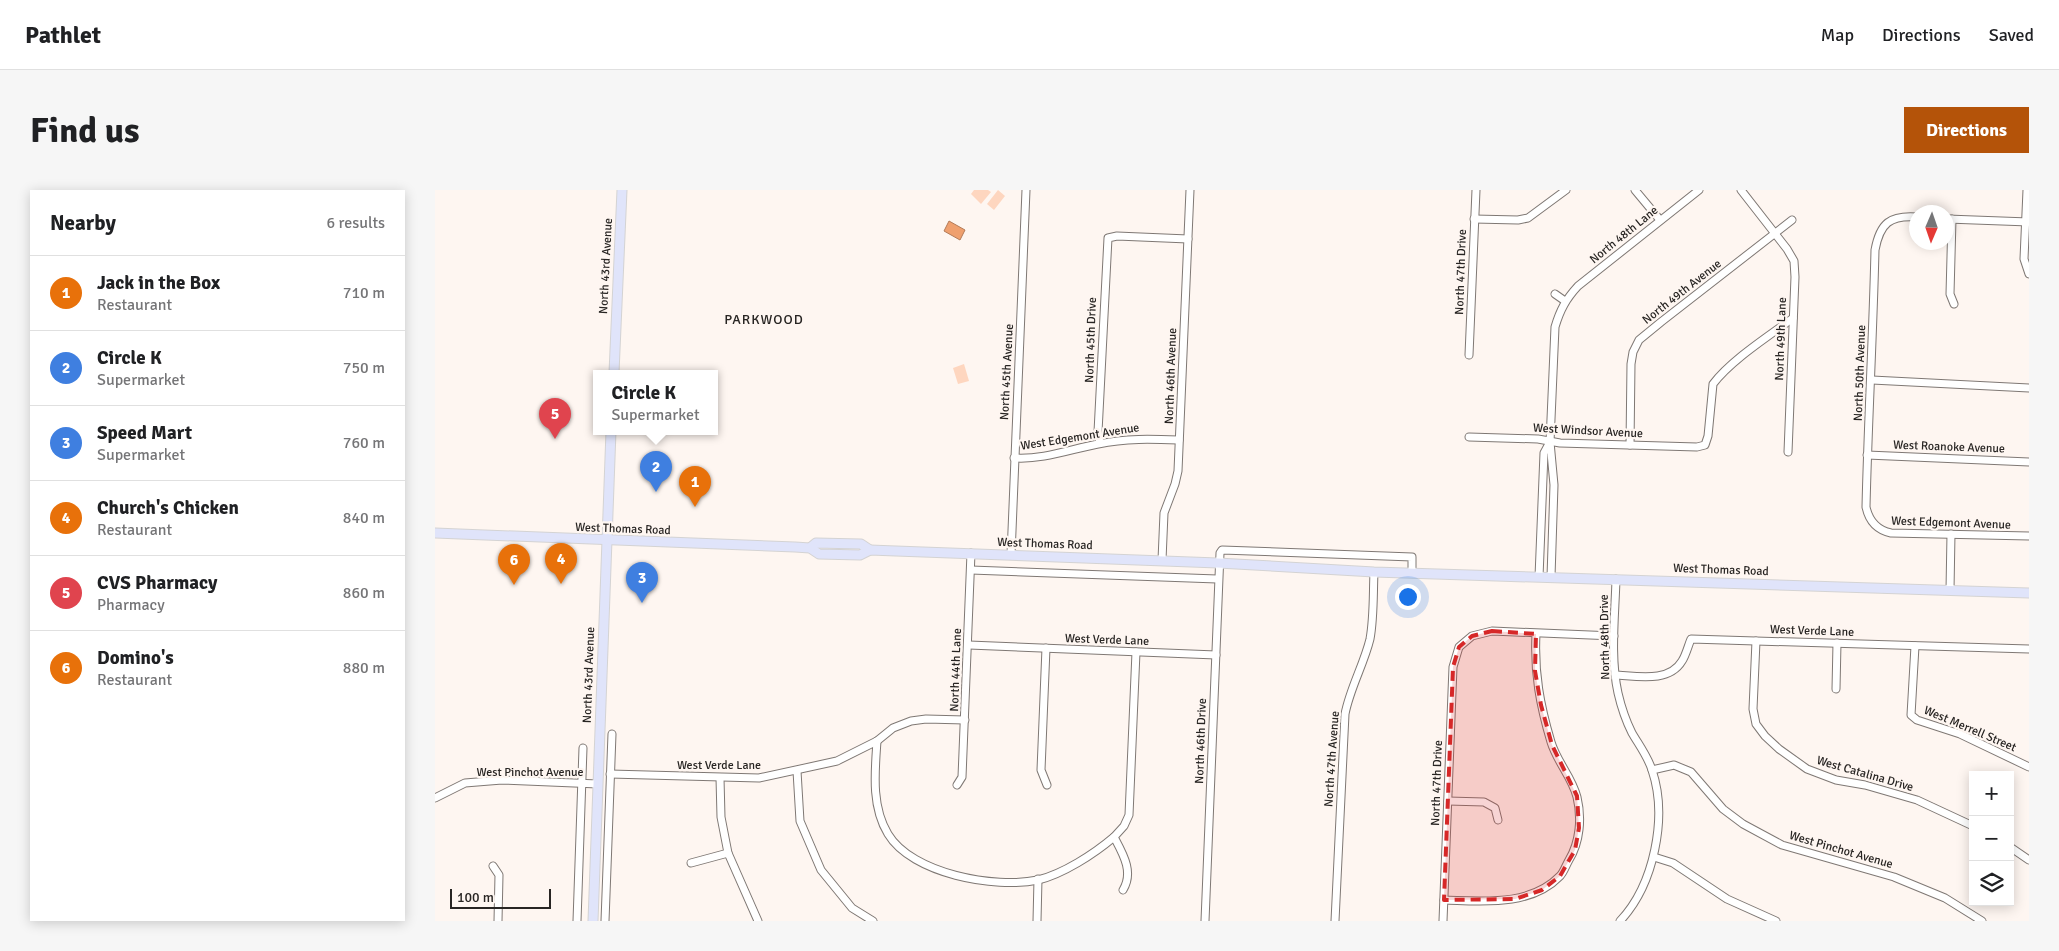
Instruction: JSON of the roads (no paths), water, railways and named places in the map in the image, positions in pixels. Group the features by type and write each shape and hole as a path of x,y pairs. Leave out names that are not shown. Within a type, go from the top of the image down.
{"main road":[{"name":"North 43rd Avenue","path":"614,370 622,190"},
{"name":"North 43rd Avenue","path":"593,921 611,435"},
{"name":"West Thomas Road","path":"435,533 809,548 819,554 860,555 870,550 971,553 1162,560 1374,572 2029,593"}],"street":[{"name":"North 45th Avenue","path":"1011,555 1026,190"},
{"name":"North 46th Avenue","path":"1162,560 1164,518 1166,504 1175,484 1179,440 1190,190"},
{"name":"North 47th Drive","path":"1469,355 1476,190"},
{"path":"1474,219 1519,220 1528,218 1566,190"},
{"path":"1635,190 1660,220"},
{"name":"North 48th Lane","path":"1551,577 1554,485 1550,442 1555,326 1565,301 1578,286 1699,190"},
{"name":"North 49th Lane","path":"1741,190 1775,233 1794,261 1795,277 1788,452"},
{"path":"2027,190 2025,259 2029,274"},
{"name":"North 50th Avenue","path":"1874,524 1868,515 1866,507 1872,380 1875,250 1877,239 1886,224 1900,216 1909,217"},
{"path":"1954,219 2027,222"},
{"path":"1775,233 1792,220"},
{"name":"North 49th Avenue","path":"1630,445 1631,364 1633,352 1639,340 1775,233"},
{"name":"North 45th Drive","path":"1099,443 1108,238 1117,236 1188,239"},
{"path":"1949,250 1950,294 1954,304"},
{"path":"1555,294 1565,301"},
{"name":"West Windsor Avenue","path":"1469,437 1630,445 1697,447 1705,445 1708,436 1713,384 1718,377 1746,353 1793,318"},
{"path":"1872,380 2029,388"},
{"name":"West Edgemont Avenue","path":"1015,458 1042,457 1099,443 1135,438 1179,440"},
{"name":"North 48th Lane","path":"1539,577 1544,453 1550,442"},
{"name":"West Roanoke Avenue","path":"1867,455 2029,462"},
{"name":"West Edgemont Avenue","path":"1874,524 1882,531 1891,533 2029,536"},
{"path":"1950,590 1951,534"},
{"path":"1218,563 1219,554 1222,550 1412,558 1412,573"},
{"name":"North 44th Lane","path":"957,785 962,778 969,645 971,553"},
{"name":"North 46th Drive","path":"1205,921 1218,563"},
{"path":"971,570 1217,579"},
{"name":"North 47th Avenue","path":"1335,921 1345,714 1353,684 1369,640 1373,617 1374,572"},
{"name":"North 48th Drive","path":"1616,579 1614,636 1615,675 1618,694 1631,732 1652,770 1658,802 1654,857 1641,891 1623,920"},
{"name":"North 47th Drive","path":"1443,921 1453,667 1459,647 1472,636 1492,631 1536,634"},
{"path":"1444,900 1487,901 1515,899 1541,890 1560,876 1575,850 1579,828 1579,810 1577,796 1571,781 1552,745 1541,705 1535,671 1536,634 1614,636"},
{"name":"West Verde Lane","path":"1615,675 1657,676 1673,672 1682,661 1691,639 2029,649"},
{"name":"West Catalina Drive","path":"1756,641 1753,709 1756,724 1765,736 1779,749 1807,769 1836,780 1865,785 1917,800 1969,824"},
{"path":"1836,689 1837,643"},
{"name":"West Verde Lane","path":"969,645 1216,655"},
{"name":"West Merrell Street","path":"1915,646 1911,715 1917,720 1960,734 2029,767"},
{"path":"1046,648 1041,770 1047,785"},
{"path":"877,741 875,780 878,809 888,834 903,852 934,867 967,878 1004,882 1038,880 1078,863 1114,837 1124,826 1129,815 1137,652"},
{"name":"West Verde Lane","path":"610,774 759,778 837,761 877,741 893,728 911,721 926,719 965,720"},
{"path":"605,921 612,734"},
{"path":"577,921 583,748"},
{"name":"West Pinchot Avenue","path":"1652,770 1674,765 1691,772 1723,809 1743,824 1782,845 1894,877 1945,898 1982,921"},
{"path":"797,771 800,821 821,870 852,908 873,921"},
{"path":"720,778 721,817 728,853 758,921"},
{"name":"West Pinchot Avenue","path":"435,798 465,783 503,780 598,784"},
{"path":"1448,801 1484,802 1495,808 1498,820"},
{"path":"1114,837 1127,868 1127,883 1123,890"},
{"path":"2014,850 2029,860"},
{"path":"691,863 728,853"},
{"path":"1654,857 1673,863 1727,899 1777,921"},
{"path":"493,866 499,875 498,921"},
{"path":"1037,921 1038,880"}],"place":[{"name":"CVS Pharmacy","path":"555,439"},
{"name":"Circle K","path":"656,492"},
{"name":"Jack in the Box","path":"695,507"},
{"name":"Church's Chicken","path":"561,584"},
{"name":"Domino's","path":"514,585"},
{"name":"Speed Mart","path":"642,603"}],"district":[{"name":"PARKWOOD","path":"764,319"}]}
